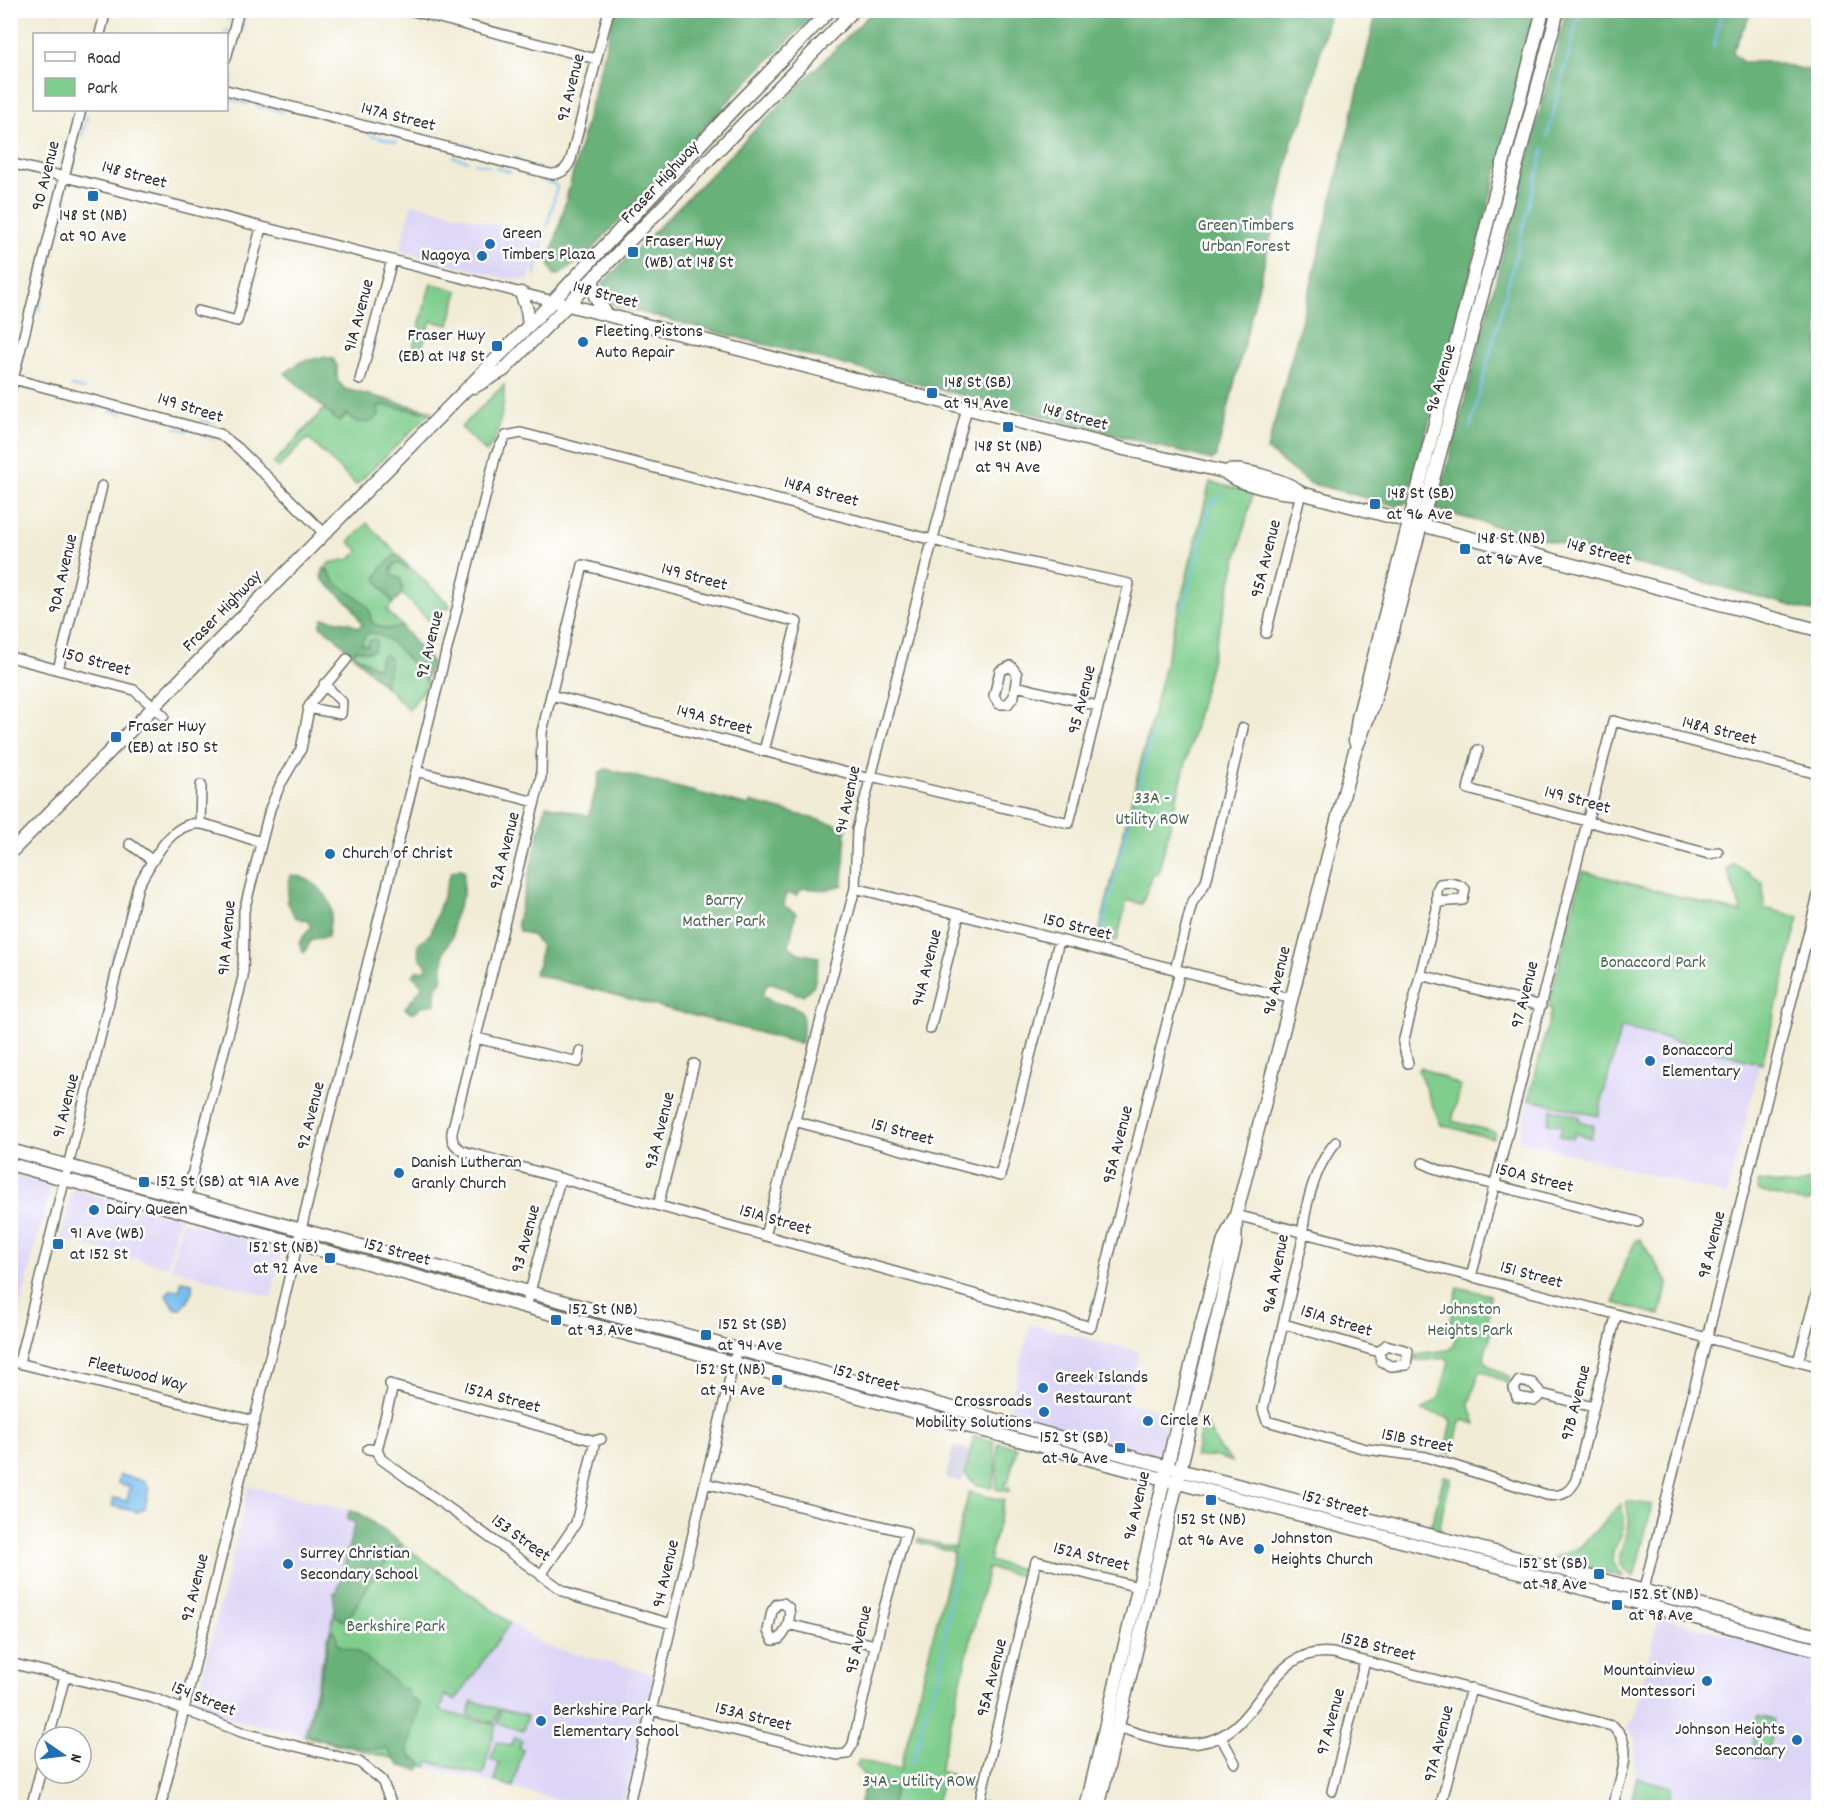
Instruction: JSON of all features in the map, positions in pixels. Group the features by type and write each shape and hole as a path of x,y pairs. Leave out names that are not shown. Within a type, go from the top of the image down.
{"main road":[{"name":"Fraser Highway","path":"10,853 159,711 324,533 529,326 830,10"},
{"name":"Fraser Highway","path":"460,395 504,370 854,10"},
{"name":"96 Avenue","path":"1086,1808 1165,1473 1224,1240 1236,1215 1354,754 1373,705 1415,523 1543,10"},
{"name":"96 Avenue","path":"1415,523 1558,10"},
{"path":"593,280 595,296 607,315"},
{"path":"521,293 527,310 529,326"},
{"name":"148 Street","path":"553,301 1225,472 1236,470 1291,484 1301,493 1818,630"},
{"name":"152 Street","path":"10,1150 68,1166 185,1204 298,1244 526,1307 736,1355 1022,1427 1165,1473"},
{"name":"152 Street","path":"10,1164 65,1178 301,1228 530,1291 1009,1437 1178,1476 1642,1597 1818,1636"},
{"name":"96 Avenue","path":"1098,1808 1235,1244 1236,1215"},
{"path":"1009,1437 1022,1427"},
{"name":"152 Street","path":"1642,1597 1818,1650"},
{"path":"1110,1710 1118,1727"}],"street":[{"path":"100,33 106,10"},
{"path":"228,50 238,10"},
{"path":"409,10 596,59"},
{"name":"92 Avenue","path":"563,172 571,159 609,10"},
{"name":"147A Street","path":"228,91 550,174 563,172"},
{"name":"90 Avenue","path":"10,391 81,111"},
{"name":"148 Street","path":"10,163 553,301"},
{"path":"198,311 237,321 261,228"},
{"name":"91A Avenue","path":"360,380 392,260"},
{"name":"149 Street","path":"12,378 220,434 238,448 324,533"},
{"name":"94 Avenue","path":"765,1236 855,888 857,830 967,408"},
{"name":"148A Street","path":"506,436 521,433 933,540 1129,584"},
{"name":"92 Avenue","path":"160,1808 301,1228 416,771 496,454 506,436"},
{"name":"90A Avenue","path":"58,670 102,486"},
{"name":"95A Avenue","path":"1266,633 1301,493"},
{"name":"149 Street","path":"583,565 796,622 764,751"},
{"name":"92A Avenue","path":"453,1143 452,1132 543,771 542,732 583,565"},
{"name":"95 Avenue","path":"1069,823 1129,584"},
{"name":"150 Street","path":"10,657 134,690 159,711"},
{"name":"91A Avenue","path":"185,1204 244,971 243,917 275,794 301,749 308,708 324,684 347,659"},
{"path":"308,708 341,714 342,702 324,684"},
{"path":"1016,686 1098,706"},
{"name":"149A Street","path":"551,695 764,751 1069,823"},
{"name":"148A Street","path":"1613,722 1818,774"},
{"name":"97 Avenue","path":"1471,1277 1613,722"},
{"name":"95A Avenue","path":"1090,1327 1192,903 1206,882 1243,728"},
{"name":"149 Street","path":"1479,750 1468,789 1709,854 1718,852"},
{"path":"416,771 535,802"},
{"path":"200,824 201,785"},
{"path":"130,843 153,861 170,836 184,828 200,824 261,842"},
{"name":"91 Avenue","path":"15,1362 65,1178 138,886 153,861"},
{"name":"150 Street","path":"855,888 1292,999"},
{"name":"98 Avenue","path":"1642,1597 1706,1340 1813,940 1818,895"},
{"path":"1408,1063 1403,1042 1437,902"},
{"name":"94A Avenue","path":"930,1029 959,915"},
{"name":"151 Street","path":"794,1121 1000,1176 1059,940"},
{"path":"1421,975 1541,1006"},
{"path":"476,1038 578,1062 580,1051"},
{"name":"93A Avenue","path":"658,1206 694,1064"},
{"name":"96A Avenue","path":"1264,1418 1266,1389 1284,1324 1303,1233 1303,1223 1324,1155 1336,1142"},
{"name":"151A Street","path":"453,1143 463,1151 1090,1327"},
{"name":"150A Street","path":"1424,1163 1441,1171 1494,1186 1638,1222"},
{"name":"93 Avenue","path":"526,1307 560,1179"},
{"name":"151 Street","path":"1236,1215 1706,1340 1818,1367"},
{"path":"1798,1362 1818,1288"},
{"name":"97B Avenue","path":"1564,1494 1571,1489 1576,1480 1616,1316"},
{"name":"151A Street","path":"1284,1324 1379,1352"},
{"name":"94 Avenue","path":"628,1808 736,1355"},
{"name":"Fleetwood Way","path":"15,1362 255,1421"},
{"name":"152A Street","path":"373,1450 391,1385 598,1440 576,1523 541,1575"},
{"path":"1542,1394 1593,1407"},
{"name":"151B Street","path":"1264,1418 1272,1423 1366,1449 1426,1457 1476,1471 1504,1484 1547,1495 1564,1494"},
{"name":"153 Street","path":"373,1450 381,1460 570,1595 672,1624"},
{"name":"95 Avenue","path":"705,1483 906,1532 875,1645 853,1744 847,1754"},
{"name":"95A Avenue","path":"1016,1808 982,1803 982,1789 1036,1561"},
{"name":"152A Street","path":"1036,1561 1138,1587"},
{"path":"788,1624 875,1645"},
{"name":"152B Street","path":"1118,1727 1178,1743 1198,1743 1221,1737 1250,1714 1282,1669 1301,1656 1327,1653 1471,1688 1605,1723 1616,1728 1622,1736 1626,1752 1612,1808"},
{"name":"97 Avenue","path":"1332,1791 1365,1661"},
{"name":"154 Street","path":"10,1662 153,1698 254,1736 354,1760 379,1776 386,1785 393,1808"},
{"path":"52,1725 65,1676"},
{"name":"97A Avenue","path":"1440,1808 1471,1688"},
{"name":"153A Street","path":"651,1710 837,1755 847,1754"},
{"path":"1221,1737 1235,1763"},
{"path":"31,1808 37,1785"}],"shaded area":[{"path":"412,203 542,236 529,280 509,279 400,251"},
{"name":"Bonaccord Elementary","path":"1587,884 1792,935 1727,1195 1518,1140"},
{"path":"11,1174 48,1184 50,1190 11,1344"},
{"path":"73,1189 180,1217 167,1267 60,1239"},
{"path":"182,1221 280,1247 282,1250 271,1297 171,1268"},
{"path":"1030,1324 1140,1352 1128,1402 1170,1413 1157,1454 1007,1417"},
{"path":"953,1446 970,1450 962,1482 946,1478"},
{"name":"Surrey Christian Secondary School","path":"249,1486 359,1513 304,1736 194,1710"},
{"name":"Berkshire Park Elementary School","path":"471,1593 544,1646 656,1674 622,1807 588,1807 427,1767"},
{"name":"Mountainview Montessori","path":"1659,1617 1818,1658 1818,1807 1628,1807 1635,1777 1635,1738 1627,1728 1634,1719"}],"green space":[{"path":"615,11 818,11 735,94 585,257 559,275 554,275 549,265"},
{"name":"Green Timbers Urban Forest","path":"873,11 1330,11 1305,116 1292,140 1279,204 1216,457 1212,460 616,306 603,300 602,284"},
{"path":"1377,11 1540,11 1448,357 1406,503 1397,506 1309,483 1267,450 1313,277"},
{"path":"1566,11 1752,11 1733,54 1743,62 1769,62 1818,72 1818,613 1436,510"},
{"path":"431,283 458,291 449,325 431,321 421,350 413,348"},
{"path":"323,357 333,359 337,366 337,380 345,389 428,410 424,412 382,405 378,407 379,415 372,421 358,422 347,413 339,422 285,373 300,362"},
{"path":"504,385 500,421 491,446 486,452 461,427"},
{"path":"382,405 432,411 356,485 308,438 278,468 273,464 325,408 339,422 348,415"},
{"name":"33A - Utility ROW","path":"1210,482 1253,493 1158,874 1153,875 1142,904 1127,900 1117,941 1098,936"},
{"path":"367,523 399,556 394,556 380,586 393,603 387,611 402,626 398,628 378,626 371,621 371,613 336,583 326,568 329,563 350,559 359,551 349,542"},
{"path":"395,556 399,556 410,568 407,569 398,562 392,566 391,575 401,579 402,594 393,603 376,579 382,567"},
{"path":"395,562 413,570 450,605 449,609 446,607 436,616 434,625 402,594 402,584 391,575"},
{"path":"324,568 336,583 362,601 369,609 371,621 376,625 386,629 402,627 432,663 426,680 391,642 374,633 366,634 361,644 368,646 369,641 374,639 377,641 374,650 369,652 356,649 353,654 376,668 384,654 390,658 388,674 383,683 386,688 333,635 320,626 323,618 350,623 358,628 362,624 352,606 323,580 321,577"},
{"path":"373,632 397,646 428,683 409,710 383,683 390,663 381,657 377,668 353,654 356,649 369,652 368,646 361,644 366,634"},
{"name":"Barry Mather Park","path":"606,769 749,806 750,802 846,827 843,885 824,890 803,888 796,895 786,893 784,906 796,913 789,946 798,953 819,957 814,985 803,995 768,983 762,995 772,1001 799,1010 803,1027 802,1044 534,974 539,964 541,946 533,936 519,931 517,922 546,805 589,816 600,772"},
{"name":"Bonaccord Park","path":"1733,863 1763,883 1764,908 1799,917 1762,1064 1621,1027 1598,1116 1529,1099 1552,1009 1548,1007 1582,871 1742,913 1727,869"},
{"path":"464,870 463,895 453,921 453,935 444,952 442,981 436,987 436,1004 421,1006 415,1012 409,1012 405,1008 423,986 413,976 416,971 426,970 427,966 419,956 418,944 431,933 451,872"},
{"path":"290,875 303,878 316,885 326,896 331,909 328,937 312,939 304,953 299,943 311,926 307,921 295,917 287,901"},
{"path":"1420,1067 1461,1086 1452,1121 1495,1132 1493,1138 1441,1125 1418,1070"},
{"path":"1552,1109 1580,1117 1579,1121 1594,1125 1591,1138 1575,1133 1573,1139 1559,1136 1562,1126 1548,1123"},
{"path":"1818,1177 1818,1194 1806,1203 1757,1191 1759,1181 1795,1186"},
{"path":"1640,1239 1668,1283 1660,1315 1614,1303 1623,1268 1636,1240"},
{"name":"Johnston Heights Park","path":"1458,1287 1490,1295 1488,1326 1492,1331 1484,1356 1487,1364 1510,1377 1508,1384 1483,1371 1479,1373 1469,1404 1476,1424 1464,1420 1460,1422 1452,1453 1445,1452 1452,1423 1450,1418 1422,1410 1439,1398 1449,1361 1446,1358 1415,1361 1417,1354 1448,1350 1453,1346 1455,1339 1450,1320"},
{"path":"1203,1418 1220,1450 1233,1462 1213,1456 1195,1457"},
{"path":"974,1436 994,1441 995,1470 992,1488 975,1484 965,1474"},
{"path":"998,1443 1017,1447 1008,1483 1005,1482 1004,1486 1010,1488 1009,1492 996,1489"},
{"path":"1444,1476 1451,1478 1439,1526 1442,1532 1426,1527 1432,1524"},
{"name":"34A - Utility ROW","path":"969,1492 1004,1500 989,1561 1025,1570 1029,1578 988,1568 939,1771 978,1782 975,1792 942,1782 935,1807 859,1807 866,1778 856,1766 859,1760 900,1770 954,1552 917,1542 918,1539 955,1548"},
{"path":"1626,1501 1652,1505 1634,1577 1626,1571 1620,1560 1629,1526"},
{"path":"1621,1504 1624,1524 1612,1555 1613,1561 1624,1577 1553,1558 1580,1547"},
{"path":"349,1511 359,1513 402,1544 371,1581 352,1613 343,1621 334,1614 334,1592 337,1592 355,1522 347,1520"},
{"name":"Berkshire Park","path":"359,1513 510,1623 455,1701 445,1695 441,1711 496,1725 483,1775 429,1762 427,1767 304,1736"},
{"path":"332,1630 336,1633 338,1645 357,1651 393,1680 399,1688 406,1689 410,1698 420,1704 408,1748 410,1756 422,1763 419,1770 400,1766 387,1749 371,1749 311,1737 307,1734"},
{"path":"472,1701 499,1709 494,1723 468,1715"},
{"path":"501,1709 527,1716 523,1731 497,1723"},
{"path":"1758,1716 1774,1720 1766,1759 1750,1755"},
{"path":"514,1738 522,1740 519,1748 523,1750 513,1787 494,1781 499,1763 491,1760 496,1742 511,1746"},
{"path":"866,1778 896,1787 891,1807 859,1807"},
{"path":"1637,1778 1672,1787 1667,1807 1630,1807"}],"water":[{"path":"181,1281 192,1283 192,1291 186,1304 181,1309 176,1309 166,1296 170,1290 180,1290"},
{"path":"120,1475 145,1481 149,1488 145,1508 138,1512 112,1506 114,1498 127,1501 130,1487 118,1483"}],"waterway":[{"path":"228,21 231,10"},
{"path":"1547,137 1580,10"},
{"path":"1714,47 1721,10"},
{"path":"233,62 245,15"},
{"path":"225,33 227,29"},
{"path":"231,70 231,84"},
{"path":"580,95 585,76"},
{"path":"232,99 248,104"},
{"path":"575,115 578,102"},
{"path":"257,106 283,112"},
{"path":"81,138 87,116"},
{"path":"370,135 397,142"},
{"path":"459,144 473,147"},
{"path":"1470,429 1544,148"},
{"path":"480,149 490,152"},
{"path":"453,157 468,161"},
{"path":"514,158 518,159"},
{"path":"475,163 489,166"},
{"path":"496,168 510,172"},
{"path":"540,180 557,187 547,227"},
{"path":"59,225 67,197"},
{"path":"535,275 545,233"},
{"path":"38,312 57,235"},
{"path":"71,386 85,389"},
{"path":"20,387 32,390"},
{"path":"89,405 101,408"},
{"path":"110,411 123,414"},
{"path":"200,419 213,423"},
{"path":"176,428 187,431"},
{"path":"202,435 216,439"},
{"path":"1183,611 1211,505 1220,493"},
{"path":"71,579 74,567"},
{"path":"1100,937 1152,732"},
{"path":"110,966 114,949"},
{"path":"107,979 109,971"},
{"path":"912,1765 927,1707 940,1674 949,1603 958,1561"}],"place":[{"name":"148 St (NB) at 90 Ave","path":"93,196"},
{"name":"Green Timbers Plaza","path":"490,244"},
{"name":"Fraser Hwy (WB) at 148 St","path":"633,252"},
{"name":"Nagoya","path":"482,256"},
{"name":"Fleeting Pistons Auto Repair","path":"583,342"},
{"name":"Fraser Hwy (EB) at 148 St","path":"497,346"},
{"name":"148 St (SB) at 94 Ave","path":"932,393"},
{"name":"148 St (NB) at 94 Ave","path":"1008,427"},
{"name":"148 St (SB) at 96 Ave","path":"1375,504"},
{"name":"148 St (NB) at 96 Ave","path":"1465,549"},
{"name":"Fraser Hwy (EB) at 150 St","path":"116,737"},
{"name":"Church of Christ","path":"330,854"},
{"name":"Bonaccord Elementary","path":"1650,1061"},
{"name":"Danish Lutheran Granly Church","path":"399,1173"},
{"name":"152 St (SB) at 91A Ave","path":"144,1182"},
{"name":"Dairy Queen","path":"94,1210"},
{"name":"91 Ave (WB) at 152 St","path":"58,1244"},
{"name":"152 St (NB) at 92 Ave","path":"330,1258"},
{"name":"152 St (NB) at 93 Ave","path":"556,1320"},
{"name":"152 St (SB) at 94 Ave","path":"706,1335"},
{"name":"152 St (NB) at 94 Ave","path":"777,1380"},
{"name":"Greek Islands Restaurant","path":"1043,1388"},
{"name":"Crossroads Mobility Solutions","path":"1044,1412"},
{"name":"Circle K","path":"1148,1421"},
{"name":"152 St (SB) at 96 Ave","path":"1120,1448"},
{"name":"152 St (NB) at 96 Ave","path":"1211,1500"},
{"name":"Johnston Heights Church","path":"1259,1549"},
{"name":"Surrey Christian Secondary School","path":"288,1564"},
{"name":"152 St (SB) at 98 Ave","path":"1599,1574"},
{"name":"152 St (NB) at 98 Ave","path":"1617,1605"},
{"name":"Mountainview Montessori","path":"1707,1681"},
{"name":"Berkshire Park Elementary School","path":"541,1721"},
{"name":"Johnson Heights Secondary","path":"1797,1740"}]}
